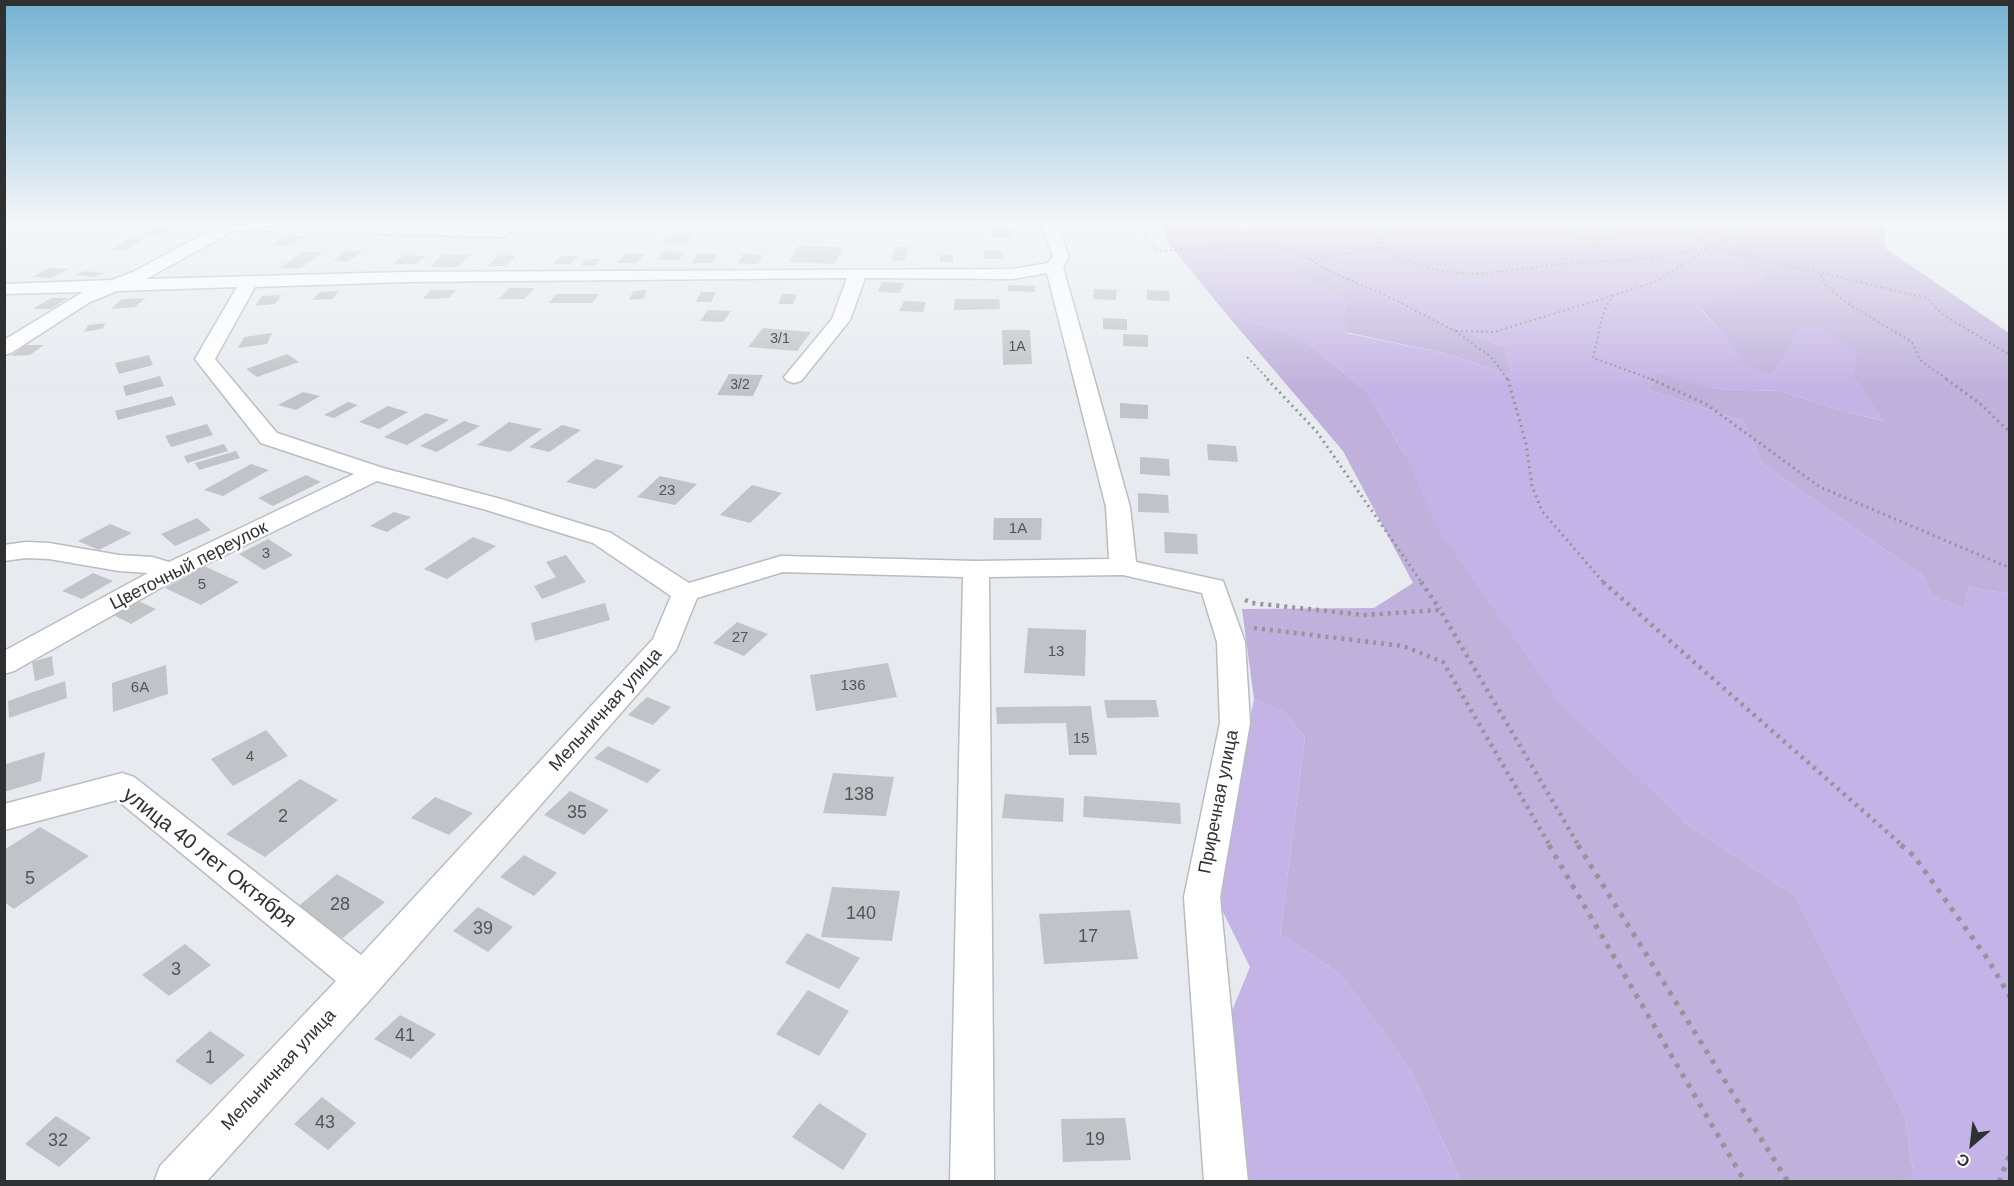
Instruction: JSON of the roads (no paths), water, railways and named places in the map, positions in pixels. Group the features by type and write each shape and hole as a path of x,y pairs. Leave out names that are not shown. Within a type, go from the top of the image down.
{"street":[{"path":"4,348 84,298 133,278"},
{"path":"4,289 370,278"},
{"path":"794,377 841,320 856,278"},
{"path":"248,283 232,315 205,359 269,438 375,473 492,504 602,538 686,592 781,564 976,569 1123,567 1118,507 1057,278"},
{"name":"Цветочный переулок","path":"4,663 171,571 375,473"},
{"path":"4,554 26,550 48,551 119,563 152,565 171,571"},
{"name":"Приречная улица","path":"1123,567 1214,587 1231,642 1235,723 1202,897 1226,1182"},
{"path":"972,1182 976,569"},
{"name":"Мельничная улица","path":"176,1182 363,980 666,643 686,592"},
{"name":"улица 40 лет Октября","path":"4,817 122,786 363,980"}]}
